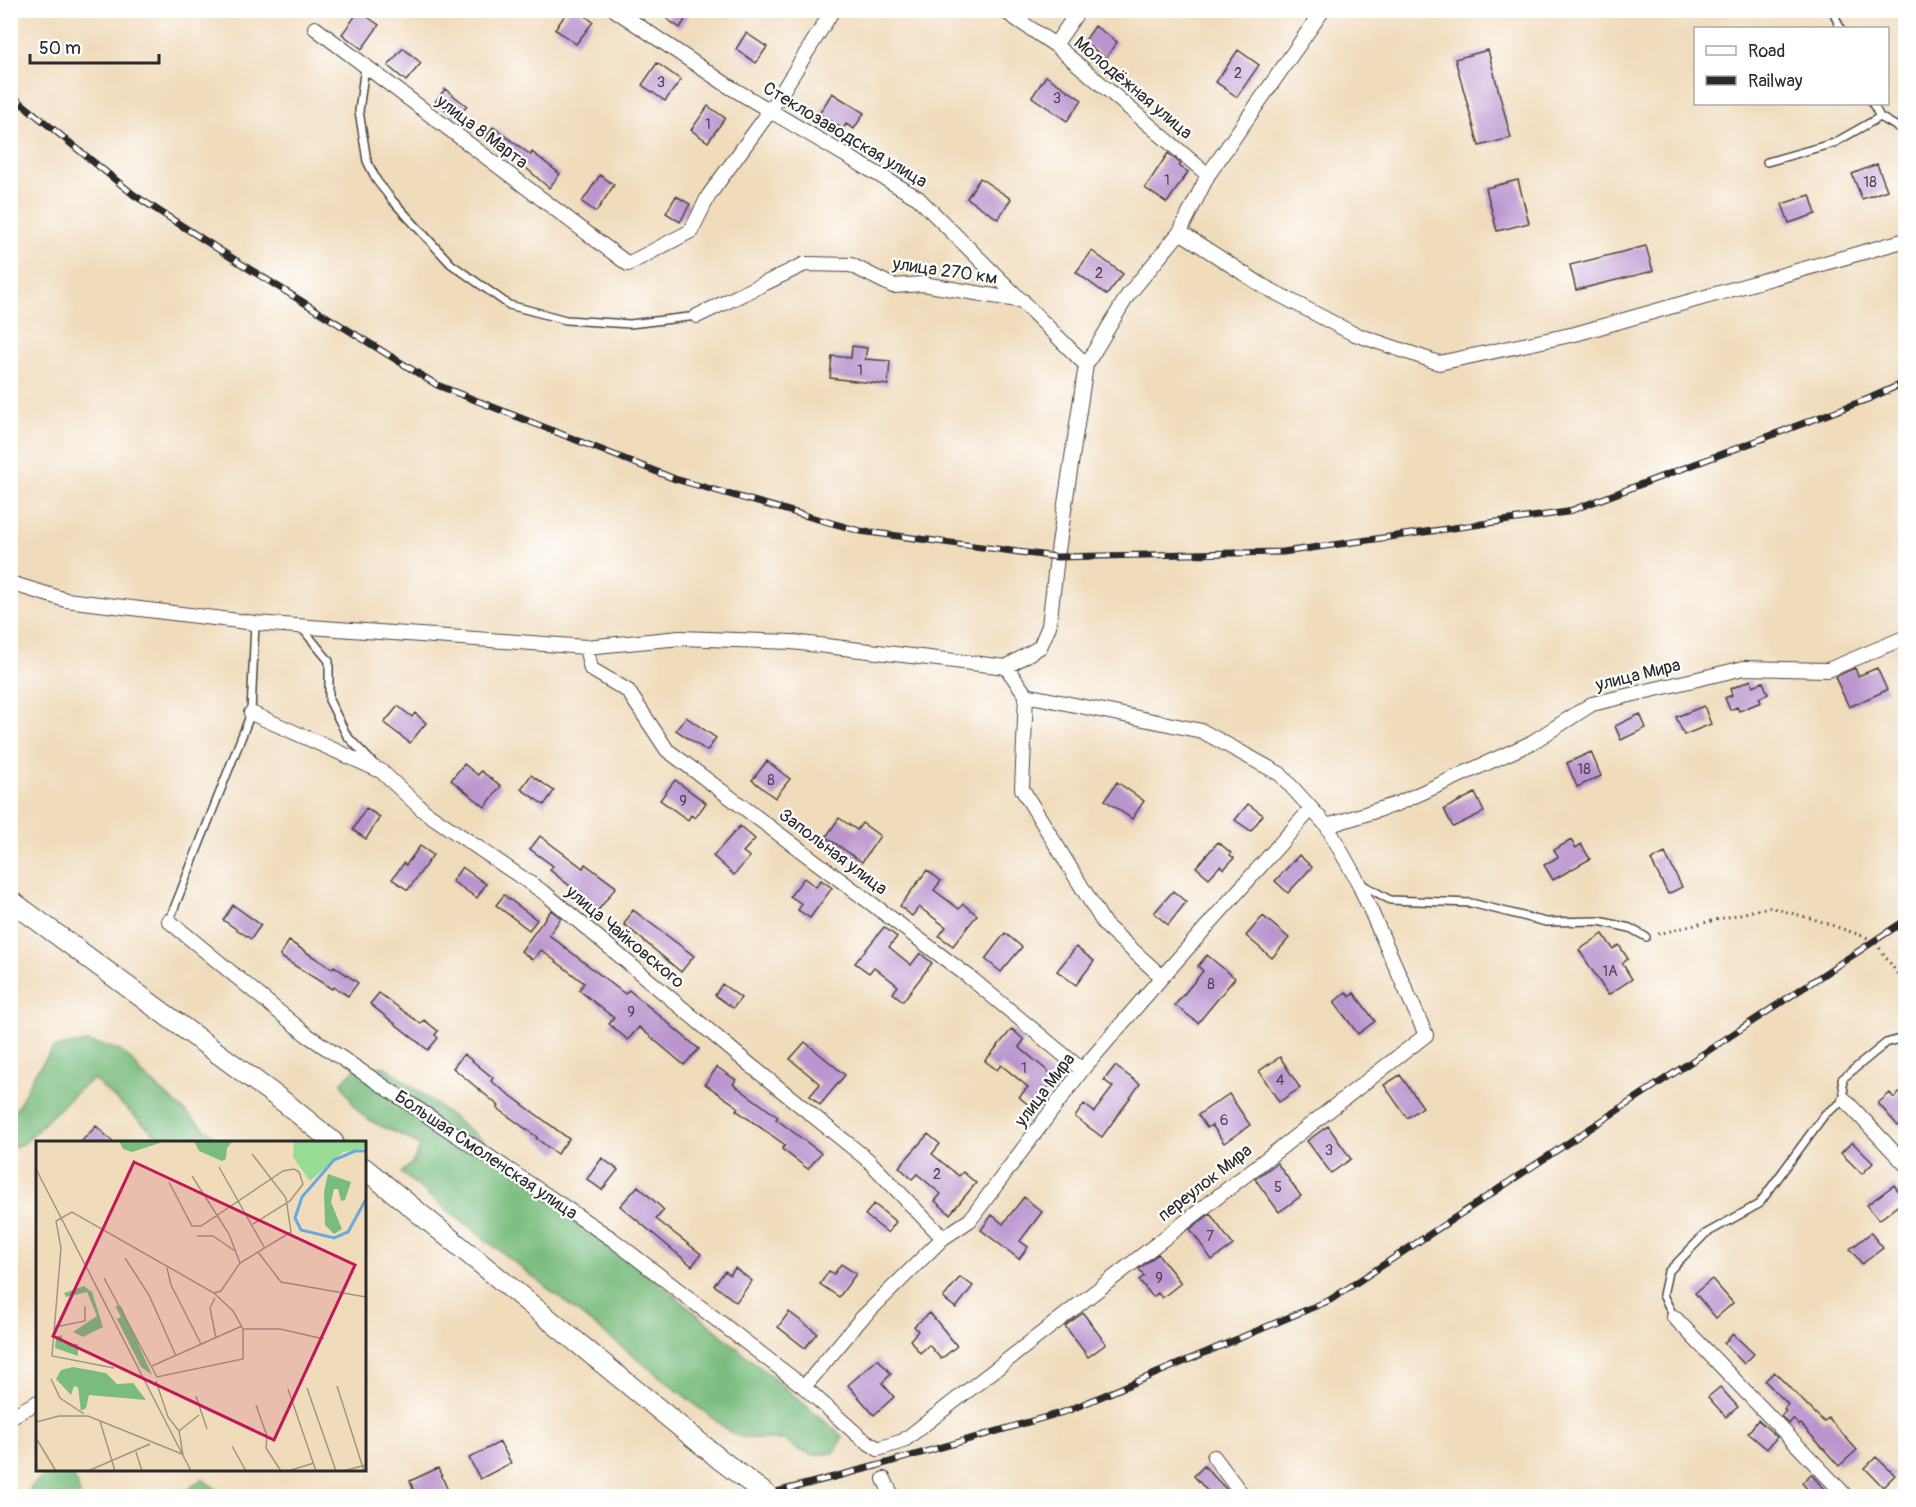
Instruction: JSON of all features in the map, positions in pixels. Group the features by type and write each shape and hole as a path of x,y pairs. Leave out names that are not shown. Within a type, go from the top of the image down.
{"main road":[{"path":"10,900 288,1105 331,1141"},
{"path":"366,1170 768,1497"}],"street":[{"name":"Стеклозаводская улица","path":"615,10 730,87 918,198 1086,365"},
{"path":"770,111 833,10"},
{"name":"Молодёжная улица","path":"1003,10 1055,45 1208,175"},
{"path":"1055,45 1078,10"},
{"path":"10,583 66,600 301,627 586,647 680,638 792,642 1006,667 1040,647 1049,626 1086,365 1128,295 1180,232 1208,175 1323,10"},
{"name":"улица 8 Марта","path":"315,28 628,264 691,231 709,195 770,111"},
{"path":"1180,232 1263,286 1352,333 1439,363 1575,334 1905,240"},
{"name":"улица 270 км","path":"696,316 805,264 851,266 894,286 923,284 1023,302"},
{"name":"улица Мира","path":"1327,826 1397,804 1531,743 1592,704 1744,668 1828,670 1905,638"},
{"name":"Запольная улица","path":"586,647 591,669 628,691 667,750 968,976 1082,1070"},
{"path":"1006,667 1026,695 1022,789 1105,925 1161,977"},
{"name":"переулок Мира","path":"804,1387 860,1437 878,1449 903,1441 1426,1035 1358,882 1327,826 1280,774 1202,730 1026,695"},
{"name":"улица Чайковского","path":"251,712 381,771 424,811 546,894 868,1160 943,1238"},
{"name":"улица Мира","path":"804,1387 861,1318 943,1238 970,1220 1082,1070 1161,977 1311,809"},
{"name":"Большая Смоленская улица","path":"169,921 307,1035 612,1239 804,1387"},
{"path":"1845,1100 1905,1165"},
{"path":"1674,1317 1846,1497"},
{"path":"10,1417 36,1403"},
{"path":"1214,1457 1243,1497"},
{"path":"884,1479 891,1497"}],"lane":[{"path":"1835,16 1840,27"},
{"path":"365,66 359,111 367,161 377,181 392,200 451,264 509,305 566,320 630,324 696,316"},
{"path":"1874,105 1880,117 1905,132"},
{"path":"1767,162 1834,143 1880,117"},
{"path":"169,921 251,712 255,623"},
{"path":"301,627 329,661 328,700 347,736 381,771"},
{"path":"1358,882 1390,900 1471,903 1546,922 1599,921 1630,928 1646,936"},
{"path":"1674,1317 1663,1295 1668,1272 1705,1234 1760,1204 1826,1114 1845,1100 1842,1079 1886,1043 1905,1037"}],"path":[{"path":"1646,936 1769,907 1817,920 1874,940 1905,986"}],"green space":[{"path":"87,1042 118,1050 219,1141 163,1141 93,1079 75,1093 24,1143 11,1148 11,1113 18,1107 33,1076 54,1048"},
{"path":"370,1066 386,1067 545,1187 843,1437 834,1453 815,1455 798,1450 784,1440 734,1435 401,1173 413,1162 420,1147 396,1132 367,1119 358,1111 342,1082 354,1070"},
{"path":"57,1471 69,1473 76,1483 80,1496 27,1496 35,1483"},
{"path":"202,1479 217,1490 218,1496 180,1496"}],"building":[{"path":"569,10 578,10 593,22 576,44 555,29"},
{"path":"673,10 691,10 680,28 667,19"},
{"path":"359,11 379,25 362,49 342,34"},
{"path":"1095,26 1117,42 1106,58 1084,42"},
{"path":"746,33 767,47 756,63 736,49"},
{"path":"403,48 421,63 406,81 388,66"},
{"path":"1238,50 1259,65 1237,97 1216,82"},
{"path":"1488,50 1511,138 1479,146 1455,59"},
{"path":"657,63 681,80 665,101 642,85"},
{"path":"1046,76 1082,100 1067,121 1032,97"},
{"path":"445,89 467,106 457,118 435,102"},
{"path":"832,93 864,113 854,129 846,124 843,129 819,114"},
{"path":"708,106 725,118 708,142 691,130"},
{"path":"493,127 531,155 532,152 560,174 549,188 485,138"},
{"path":"1168,153 1181,164 1179,166 1188,172 1167,203 1145,188"},
{"path":"1877,164 1887,190 1862,199 1852,174"},
{"path":"600,175 614,185 596,212 582,202"},
{"path":"980,178 1011,199 998,219 967,198"},
{"path":"1518,180 1529,223 1497,231 1486,188"},
{"path":"1810,195 1816,214 1789,223 1782,204"},
{"path":"676,196 690,204 680,222 666,213"},
{"path":"1646,246 1653,271 1576,290 1570,265"},
{"path":"1092,251 1123,274 1107,295 1076,272"},
{"path":"852,346 867,348 865,359 890,361 888,385 830,378 832,356 851,358"},
{"path":"1855,668 1858,676 1877,668 1887,690 1849,707 1835,677"},
{"path":"1751,680 1753,686 1763,682 1768,694 1759,698 1761,702 1739,711 1737,707 1730,710 1725,698 1732,695 1730,689"},
{"path":"398,706 412,717 415,713 426,723 410,743 384,723"},
{"path":"1704,706 1711,724 1684,735 1676,717"},
{"path":"1640,714 1646,728 1621,740 1615,726"},
{"path":"686,717 716,738 707,751 676,730"},
{"path":"1591,752 1601,776 1577,787 1567,763"},
{"path":"767,761 790,779 775,798 752,780"},
{"path":"464,764 478,775 481,771 501,786 485,807 451,780"},
{"path":"531,775 554,791 544,805 521,789"},
{"path":"675,780 706,803 695,818 691,815 688,820 660,800"},
{"path":"1117,782 1144,801 1132,819 1105,800"},
{"path":"1475,793 1484,812 1453,827 1444,809"},
{"path":"1248,804 1263,815 1251,831 1235,820"},
{"path":"366,808 380,817 366,839 353,830"},
{"path":"839,818 857,830 862,823 880,836 862,862 826,837"},
{"path":"740,826 755,839 743,852 750,857 734,875 713,856"},
{"path":"540,836 583,868 585,864 616,887 594,916 579,905 585,898 550,870 553,866 530,849"},
{"path":"1571,840 1576,848 1581,844 1590,859 1553,880 1544,865 1558,857 1554,850"},
{"path":"1218,842 1234,858 1224,869 1220,866 1209,878 1196,867"},
{"path":"420,846 433,855 408,890 392,879"},
{"path":"1665,853 1682,887 1668,894 1651,860"},
{"path":"1299,855 1312,867 1288,893 1275,881"},
{"path":"462,867 486,884 477,898 452,881"},
{"path":"927,870 941,881 934,890 959,909 963,904 977,915 953,946 939,936 946,927 919,907 912,916 900,906"},
{"path":"804,878 816,887 821,880 832,888 810,918 798,910 802,904 790,896"},
{"path":"1173,891 1186,902 1168,925 1154,913"},
{"path":"504,895 537,920 529,930 496,905"},
{"path":"233,905 261,925 251,939 223,920"},
{"path":"551,910 561,918 549,935 625,994 629,990 699,1049 684,1065 639,1027 628,1040 609,1024 614,1018 579,990 584,983 541,950 533,960 521,951"},
{"path":"633,910 694,956 681,972 624,924"},
{"path":"1263,916 1289,938 1272,958 1246,936"},
{"path":"884,927 897,937 889,947 911,965 920,953 932,963 903,1001 893,993 898,986 874,967 869,973 855,963"},
{"path":"1005,933 1022,947 1001,972 985,959"},
{"path":"1603,934 1613,949 1619,945 1628,959 1622,963 1632,979 1608,995 1579,950"},
{"path":"289,941 332,969 334,966 358,983 348,996 334,987 332,989 281,957"},
{"path":"1076,947 1094,961 1076,985 1057,971"},
{"path":"1207,955 1235,978 1198,1023 1175,1005 1203,971 1198,966"},
{"path":"722,984 741,998 733,1008 715,995"},
{"path":"1346,992 1350,997 1354,993 1375,1021 1358,1034 1334,1002"},
{"path":"379,993 421,1024 424,1020 438,1031 435,1035 438,1038 428,1050 370,1004"},
{"path":"1012,1029 1024,1040 1019,1047 1056,1078 1031,1107 1019,1097 1028,1087 1001,1065 997,1070 985,1061"},
{"path":"805,1042 845,1075 820,1105 810,1096 820,1084 790,1059"},
{"path":"464,1054 493,1078 491,1081 569,1139 557,1154 497,1108 499,1106 453,1068"},
{"path":"1280,1057 1300,1088 1279,1102 1259,1071"},
{"path":"1115,1066 1140,1084 1102,1137 1075,1117 1084,1104 1094,1112 1113,1087 1104,1080"},
{"path":"717,1067 736,1080 733,1084 821,1153 808,1169 782,1149 785,1145 736,1110 738,1107 705,1084"},
{"path":"1400,1075 1423,1107 1407,1118 1384,1085"},
{"path":"1905,1088 1905,1120 1898,1126 1878,1103 1890,1093 1894,1098"},
{"path":"1229,1094 1250,1125 1224,1143 1212,1125 1207,1128 1198,1115"},
{"path":"96,1126 112,1141 82,1141"},
{"path":"1328,1126 1351,1159 1331,1173 1307,1141"},
{"path":"928,1134 940,1144 932,1154 959,1176 963,1172 976,1183 950,1214 935,1201 941,1194 917,1174 912,1179 899,1167"},
{"path":"1852,1142 1873,1163 1862,1174 1841,1153"},
{"path":"602,1158 618,1170 602,1190 587,1179"},
{"path":"1277,1163 1301,1196 1279,1212 1255,1179"},
{"path":"1894,1185 1905,1200 1879,1220 1867,1205"},
{"path":"638,1186 664,1210 656,1219 701,1254 692,1266 620,1206"},
{"path":"1024,1197 1042,1212 1020,1241 1028,1247 1019,1259 981,1230 992,1215 1003,1224"},
{"path":"874,1204 896,1222 888,1233 865,1215"},
{"path":"1210,1214 1233,1245 1212,1260 1190,1229"},
{"path":"1871,1233 1883,1248 1862,1264 1850,1249"},
{"path":"1158,1254 1181,1283 1162,1298 1158,1293 1153,1297 1139,1280 1144,1276 1139,1269"},
{"path":"841,1264 856,1274 839,1297 820,1284 829,1271 834,1274"},
{"path":"735,1268 752,1281 736,1302 714,1285 725,1271 730,1275"},
{"path":"960,1277 973,1286 956,1308 943,1298"},
{"path":"1712,1279 1733,1303 1716,1318 1695,1293"},
{"path":"789,1312 817,1333 805,1348 778,1327"},
{"path":"930,1313 957,1346 941,1359 929,1345 920,1353 910,1340 918,1331 914,1326"},
{"path":"1083,1313 1106,1344 1088,1357 1065,1326"},
{"path":"1733,1334 1754,1354 1744,1364 1724,1343"},
{"path":"878,1359 891,1374 882,1383 894,1397 874,1415 848,1385"},
{"path":"1774,1372 1824,1422 1828,1418 1857,1450 1839,1466 1801,1424 1799,1425 1793,1419 1789,1424 1781,1416 1788,1404 1765,1381"},
{"path":"1720,1387 1738,1407 1726,1417 1708,1397"},
{"path":"1758,1420 1777,1437 1767,1449 1748,1433"},
{"path":"500,1442 511,1463 480,1479 469,1458"},
{"path":"1876,1457 1895,1475 1883,1487 1865,1468"},
{"path":"1204,1466 1232,1497 1213,1497 1194,1476"},
{"path":"438,1468 451,1497 416,1497 410,1481"},
{"path":"1811,1474 1831,1497 1814,1497 1802,1483"}],"railway":[{"path":"10,94 134,195 437,385 675,479 860,531 1057,557 1283,552 1567,512 1868,399 1906,382"},
{"path":"761,1496 876,1466 1067,1411 1330,1300 1906,920"}]}
